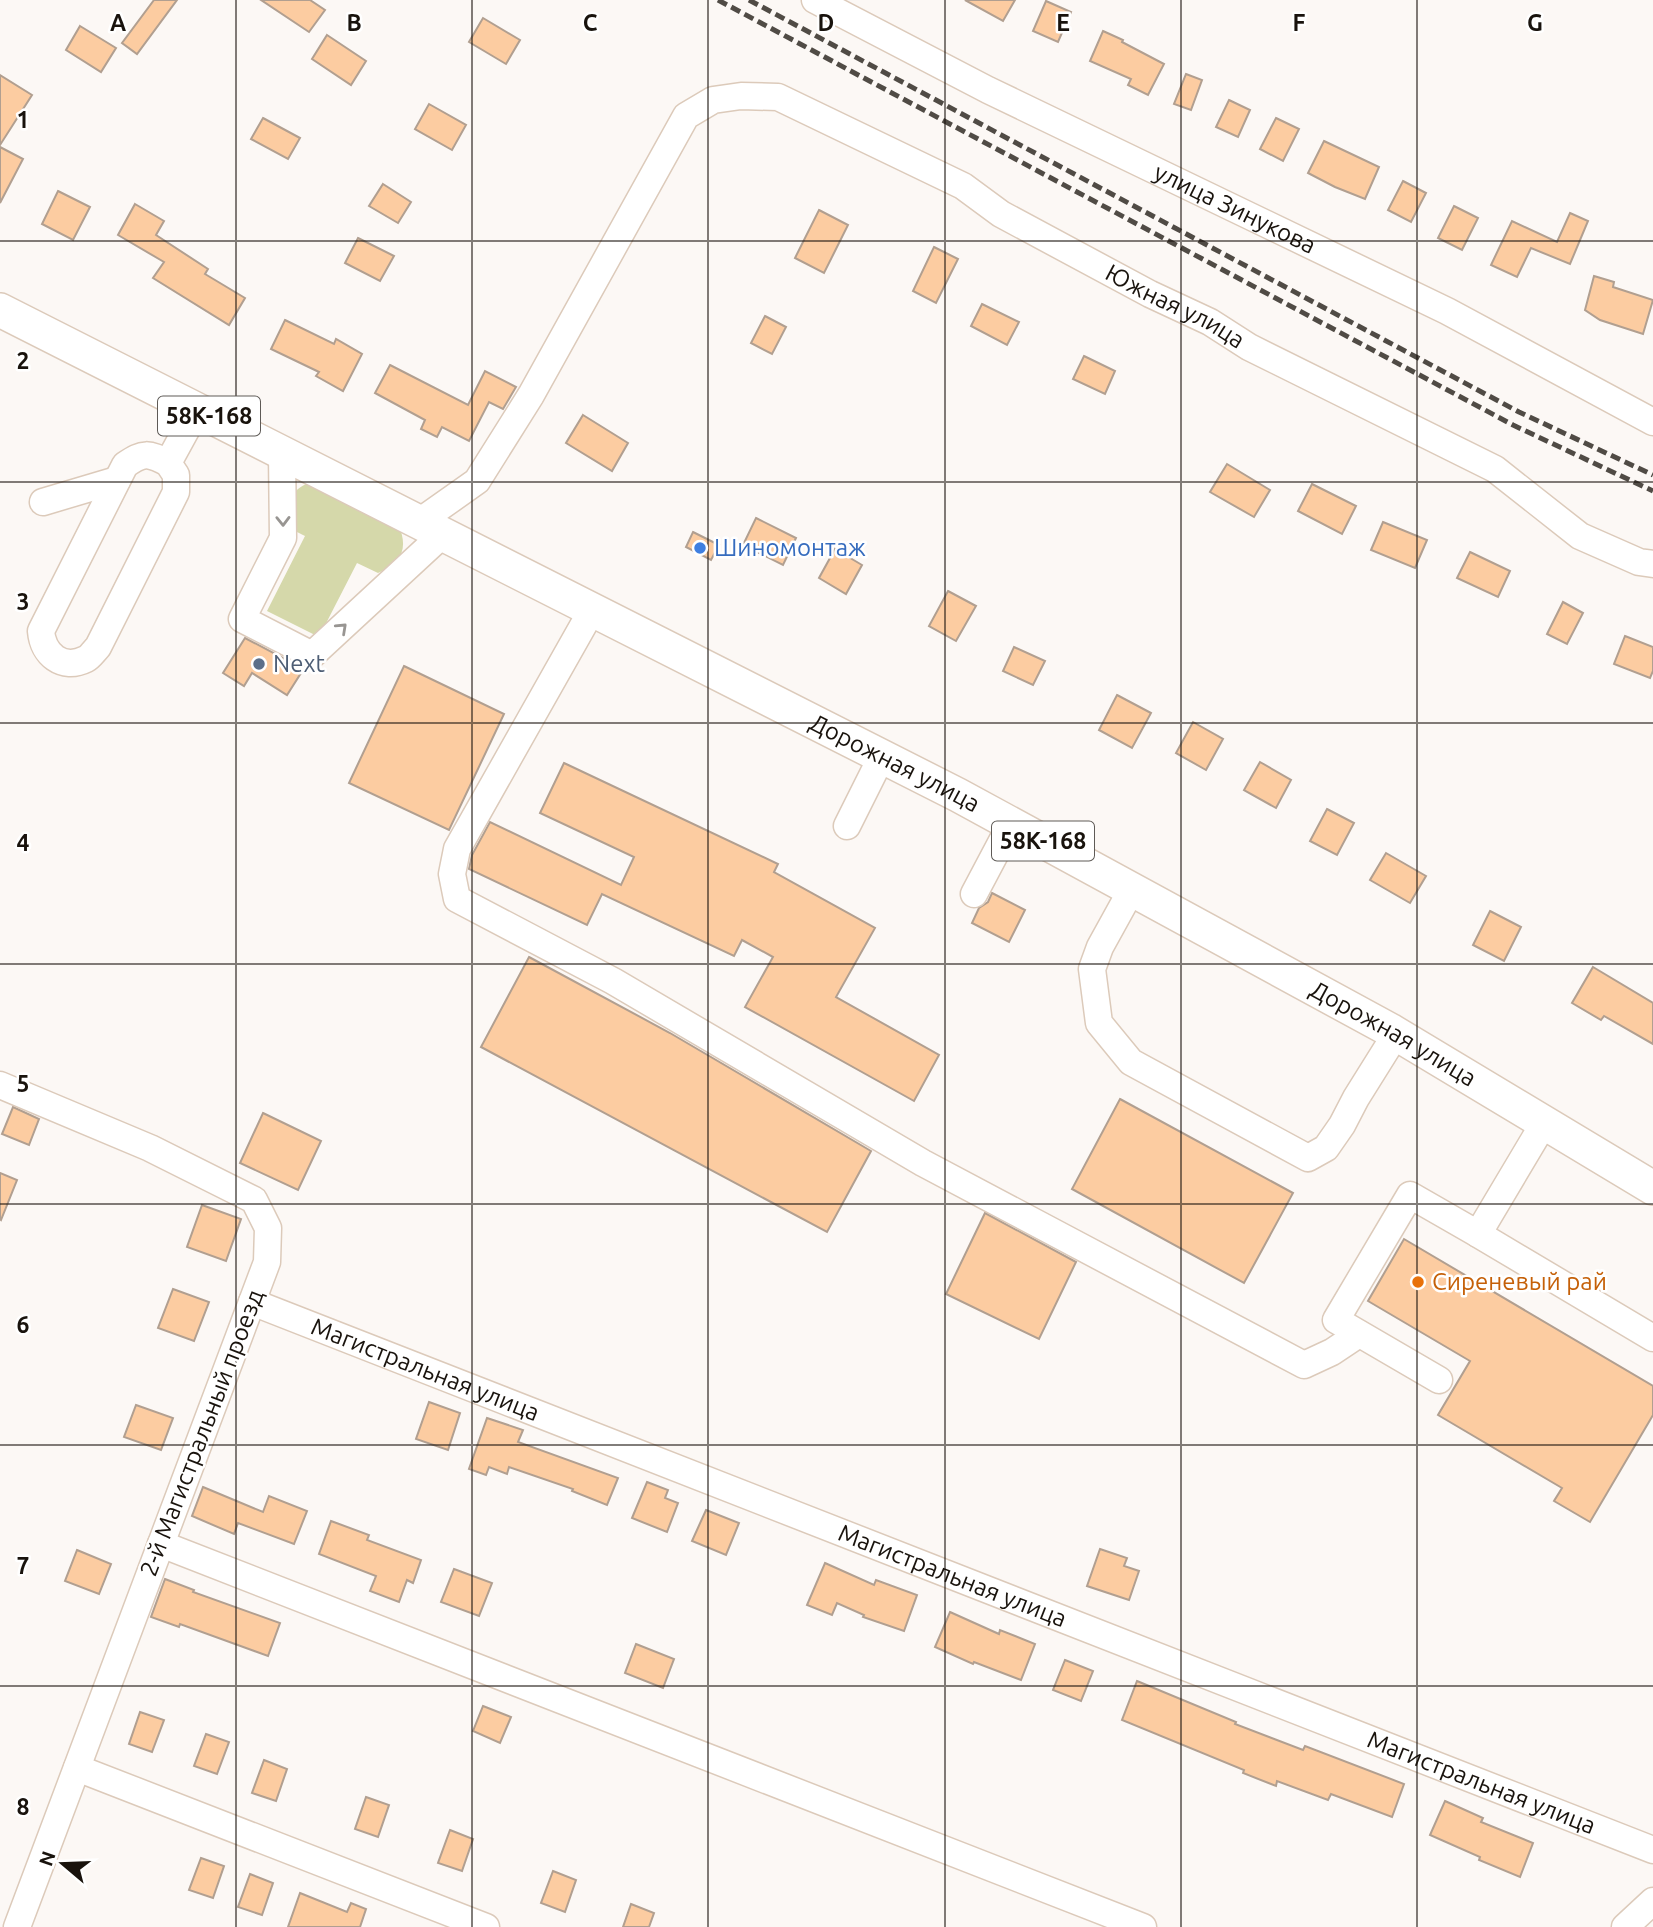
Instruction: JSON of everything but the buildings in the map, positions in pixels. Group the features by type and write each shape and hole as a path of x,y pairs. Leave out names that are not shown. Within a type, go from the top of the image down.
{"main road":[{"name":"58К-168","path":"0,310 431,528"},
{"name":"Дорожная улица","path":"431,528 882,756 1132,889 1396,1034 1653,1188"}],"street":[{"name":"улица Зинукова","path":"815,0 988,90 1447,310 1653,422"},
{"name":"Южная улица","path":"431,528 477,481 531,395 686,116 713,100 741,96 778,97 964,186 1001,214 1139,288 1210,322 1249,347 1495,469 1580,536 1639,562 1653,564"},
{"path":"168,463 197,410"},
{"path":"282,453 283,538 242,619 312,655 431,528"},
{"path":"152,455 168,463 176,475 176,492 98,647 88,659 71,664 54,659 46,650 41,631 125,465 138,456 152,455"},
{"path":"43,502 117,480"},
{"path":"592,610 457,849 452,874 457,899 613,981 923,1163 1304,1365 1332,1352 1359,1334"},
{"path":"847,826 882,756"},
{"path":"974,894 1011,824"},
{"path":"1132,889 1100,947 1092,969 1099,1023 1131,1062 1308,1158 1326,1148 1396,1034"},
{"name":"2-й Магистральный проезд","path":"0,1086 150,1148 254,1200 268,1228 267,1262 17,1927"},
{"path":"1478,1234 1544,1123"},
{"path":"1439,1380 1336,1320 1410,1195 1653,1338"},
{"name":"Магистральная улица","path":"252,1301 1653,1850"},
{"path":"161,1544 1143,1927"},
{"path":"76,1768 486,1927"},
{"path":"1625,1927 1653,1901"}],"green space":[{"path":"313,481 398,524 403,540 398,559 378,573 357,563 319,637 267,611 305,536 291,529 291,499 298,489"}],"railway":[{"path":"718,0 1513,425 1653,491"},
{"path":"749,0 1519,412 1653,475"}],"place":[{"name":"Шиномонтаж","path":"700,548"},
{"name":"Next","path":"259,664"},
{"name":"Сиреневый рай","path":"1418,1282"}]}
